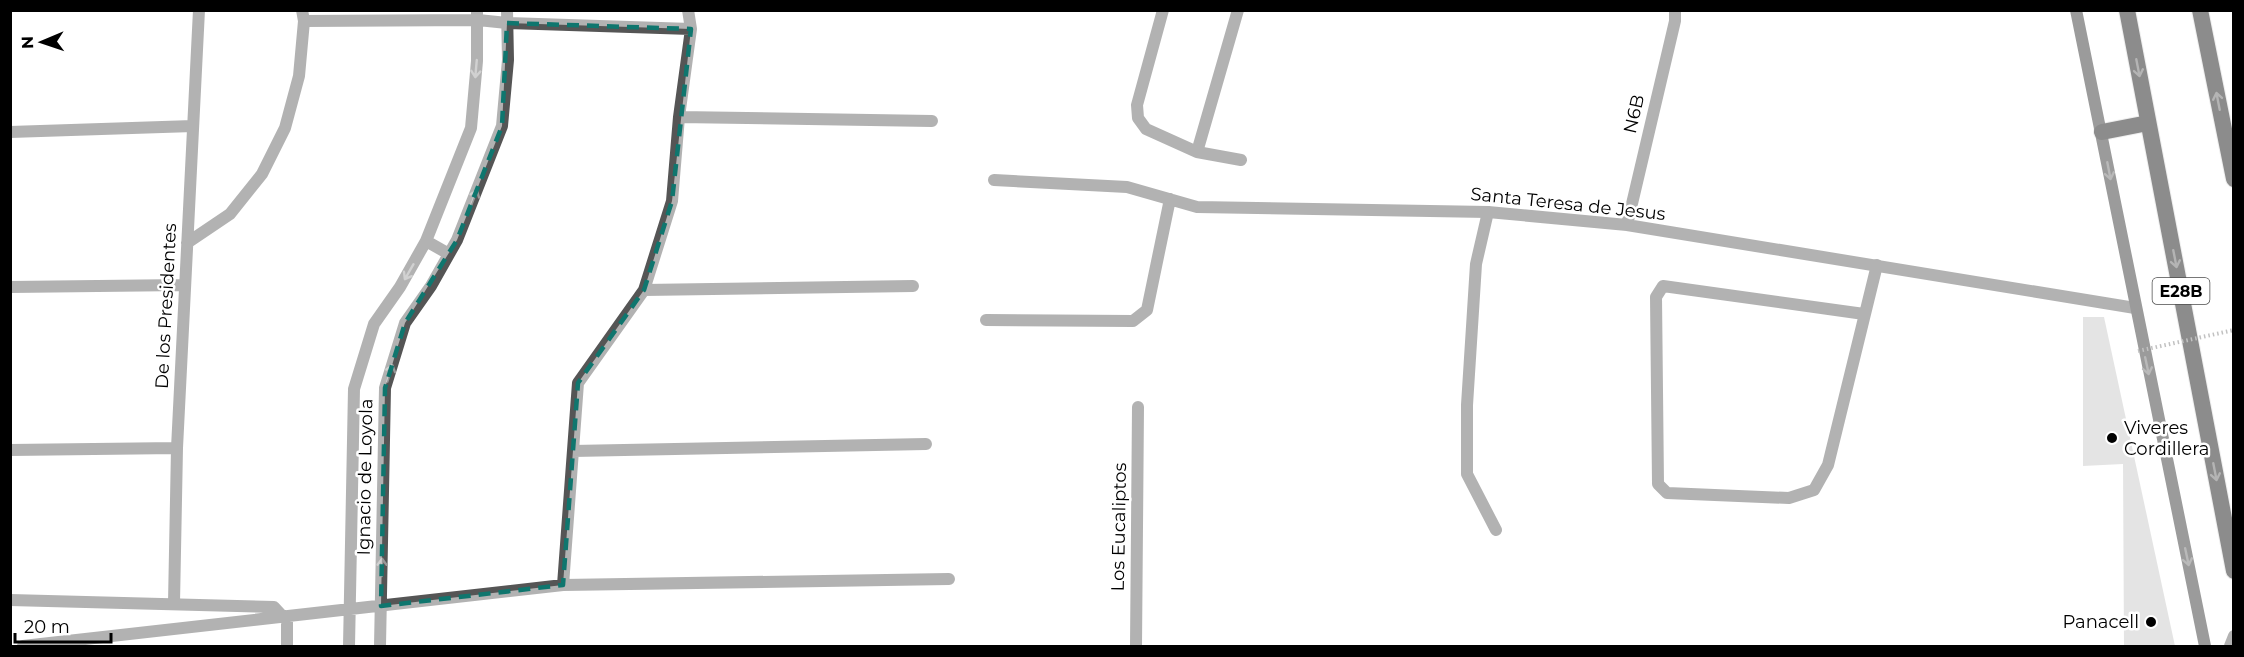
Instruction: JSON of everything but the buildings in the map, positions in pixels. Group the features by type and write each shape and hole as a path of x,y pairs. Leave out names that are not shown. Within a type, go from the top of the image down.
{"highway":[{"name":"E28B","path":"2127,10 2234,571"},
{"path":"2200,10 2231,154 2234,180"},
{"path":"2102,132 2148,123"}],"main road":[{"path":"2076,10 2205,646"}],"street":[{"name":"De los Presidentes","path":"174,603 177,448 199,10"},
{"path":"563,585 578,383 644,290 672,201 679,117 691,28 688,10"},
{"path":"1163,10 1137,105 1138,118 1146,129 1197,152 1241,160"},
{"path":"1197,152 1238,10"},
{"name":"N6B","path":"1627,225 1675,21 1675,10"},
{"path":"187,243 230,214 262,174 285,128 298,76 303,16 478,15 691,28"},
{"name":"Ignacio de Loyola","path":"349,646 354,390 374,324 400,287 426,241 471,128 478,15"},
{"name":"Ignacio de Loyola","path":"380,646 385,388 405,323 431,286 457,240 502,126 508,60 507,17"},
{"path":"679,117 932,121"},
{"path":"10,132 193,126"},
{"name":"Santa Teresa de Jesus","path":"994,180 1127,187 1197,207 1488,212 1627,225 2135,309"},
{"path":"986,320 1133,321 1147,310 1170,199"},
{"path":"1488,212 1476,264 1467,405 1467,474 1496,530"},
{"path":"426,241 449,254"},
{"path":"1864,314 1663,286 1656,297 1658,484 1667,493 1789,498 1814,490 1828,465 1877,265"},
{"path":"10,287 185,285"},
{"path":"644,290 913,286"},
{"name":"Los Eucaliptos","path":"1136,646 1138,407"},
{"path":"573,451 926,444"},
{"path":"10,450 177,448"},
{"path":"23,646 563,585 950,579"},
{"path":"10,600 274,607 287,621 286,646"},
{"path":"2230,646 2234,636"}],"path":[{"path":"2138,351 2234,330"}],"highlighted area":[{"path":"507,23 691,29 672,201 644,290 578,383 563,585 381,606 385,388 405,323 457,240 502,126"}],"place":[{"name":"Viveres Cordillera","path":"2112,438"},
{"name":"Panacell","path":"2151,622"}]}
